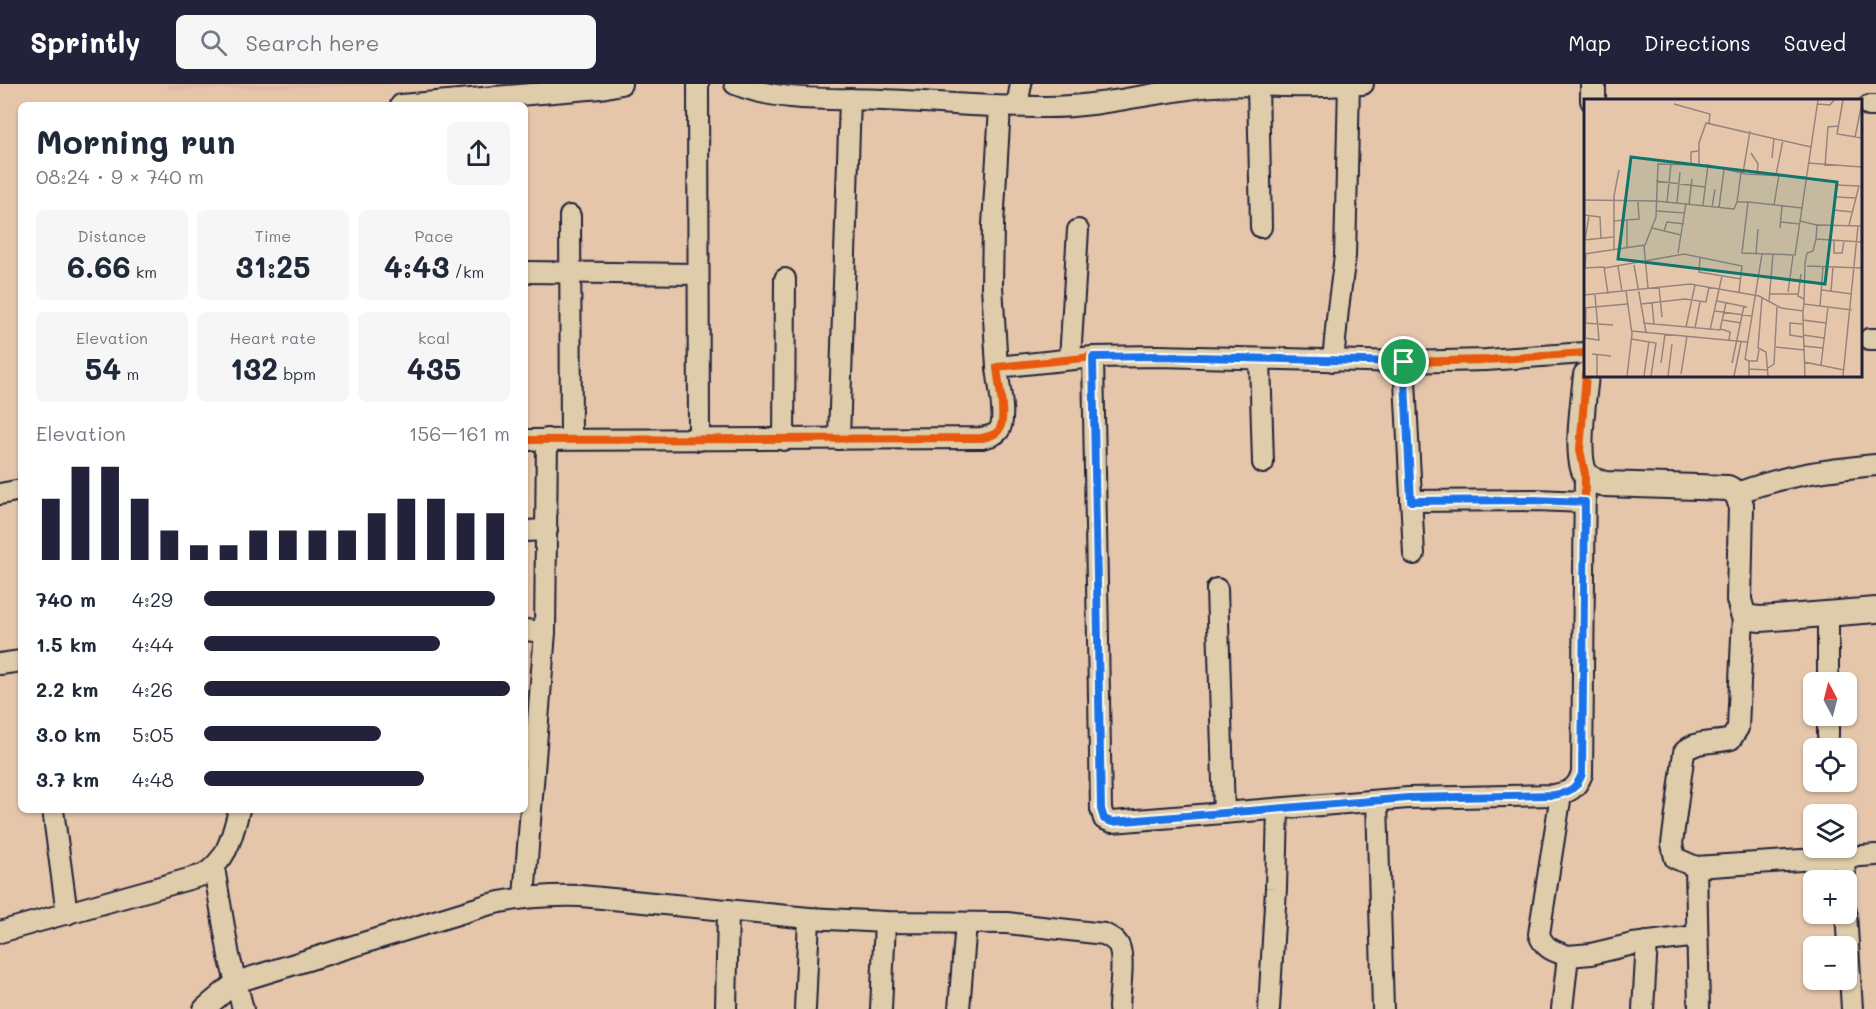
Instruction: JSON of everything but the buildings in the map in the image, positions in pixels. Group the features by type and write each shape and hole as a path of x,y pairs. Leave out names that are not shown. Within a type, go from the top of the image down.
{"street":[{"path":"426,102 542,88 620,84"},
{"path":"698,84 699,440"},
{"path":"735,84 753,92 808,98 1008,107 1084,106 1149,89 1363,84"},
{"path":"528,440 982,438 993,435 1000,429 1003,419 992,286 993,225 1008,107 1021,84"},
{"path":"1334,361 1345,256 1349,84"},
{"path":"1258,85 1261,227"},
{"path":"839,439 850,99"},
{"path":"570,216 571,439"},
{"path":"1070,359 1078,230"},
{"path":"528,272 698,274"},
{"path":"784,440 785,279"},
{"path":"997,367 1093,357 1158,356 1404,362 1486,360 1584,352"},
{"path":"1093,357 1101,809 1104,819 1112,822 1377,801 1561,794 1577,786 1582,774 1586,474 1580,450 1586,376"},
{"path":"1260,359 1263,464"},
{"path":"1404,362 1414,554"},
{"path":"528,799 531,725 545,632 547,439"},
{"path":"1737,493 1770,481 1817,471 1876,465"},
{"path":"1586,474 1593,480 1605,484 1728,488 1737,493 1741,505 1739,600 1743,614 1738,728 1731,739 1699,743 1684,752 1672,852 1682,862 1696,867 1829,858"},
{"path":"0,494 18,491"},
{"path":"1411,501 1585,502"},
{"path":"528,531 547,530"},
{"path":"1217,589 1224,813"},
{"path":"1743,614 1750,618 1761,619 1876,610"},
{"path":"1828,614 1828,672"},
{"path":"528,630 545,632"},
{"path":"0,664 18,661"},
{"path":"1561,794 1539,934 1547,948 1568,956 1697,936"},
{"path":"1377,801 1383,1009"},
{"path":"1269,1009 1278,809"},
{"path":"52,813 67,914"},
{"path":"0,932 203,875 214,868 229,847 237,813"},
{"path":"524,897 527,813"},
{"path":"1857,856 1876,855"},
{"path":"1696,867 1699,1009"},
{"path":"214,868 229,956 243,1009"},
{"path":"204,1009 236,982 487,905 524,897 581,896 809,918 885,922 1007,923 1104,934 1114,939 1119,946 1121,956 1119,1009"},
{"path":"726,1009 728,910"},
{"path":"805,1009 809,918"},
{"path":"881,1009 885,922"},
{"path":"959,1009 966,923"},
{"path":"1847,924 1852,1009"},
{"path":"1643,1009 1647,942"},
{"path":"1562,1009 1568,956"}],"shaded area":[{"path":"169,84 421,84 168,90"}],"cycle path":[{"path":"528,440 982,438 996,434 1001,425 1002,409 997,367 1093,357 1158,356 1404,362 1486,360 1584,353"},
{"path":"1093,357 1101,809 1104,819 1112,822 1408,798 1554,795 1568,791 1575,786 1582,774 1585,474 1580,450 1586,376"}],"route":[{"path":"1158,356 1404,362 1411,501 1585,502 1582,774 1577,786 1569,792 1554,795 1408,798 1112,822 1104,819 1101,809 1093,357 1158,356"}]}
